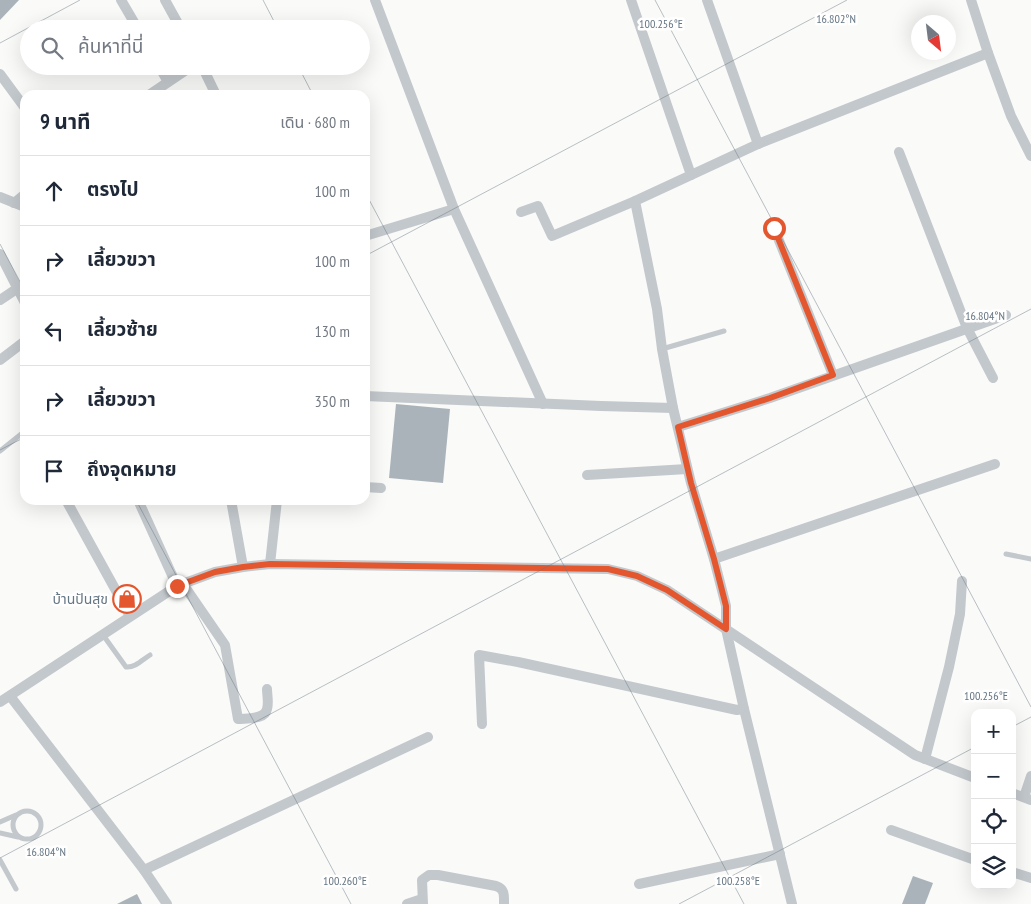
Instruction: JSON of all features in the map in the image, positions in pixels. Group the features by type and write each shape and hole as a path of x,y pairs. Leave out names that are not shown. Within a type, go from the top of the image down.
{"street":[{"path":"121,0 133,20"},
{"path":"165,0 176,20"},
{"path":"375,0 454,209 543,404"},
{"path":"631,0 692,175"},
{"path":"707,0 758,144"},
{"path":"971,0 1011,116 1030,151"},
{"path":"521,212 538,206 552,236 635,201 758,144 988,53"},
{"path":"0,74 20,101"},
{"path":"164,75 168,82"},
{"path":"156,90 178,75"},
{"path":"206,75 214,90"},
{"path":"899,152 967,328 993,378"},
{"path":"0,197 20,205"},
{"path":"14,203 20,198"},
{"path":"635,201 657,309 673,408 687,469 726,606 726,629 792,904"},
{"path":"370,234 454,209"},
{"path":"774,228 833,375"},
{"path":"0,254 20,292"},
{"path":"0,300 18,288"},
{"path":"678,427 770,398 1006,315"},
{"path":"0,360 20,345"},
{"path":"370,396 673,408"},
{"path":"714,559 995,464"},
{"path":"586,475 687,469"},
{"path":"370,487 381,488"},
{"path":"69,505 130,616"},
{"path":"140,505 180,585 225,645 238,719 260,717 267,711 267,689"},
{"path":"232,505 243,567"},
{"path":"270,564 276,505"},
{"path":"0,702 180,585 215,572 270,564 608,569 637,576 667,590 915,756 971,776"},
{"path":"925,759 953,649 960,614 962,581"},
{"path":"482,724 479,656 518,662 737,710 744,709"},
{"path":"10,696 144,870 167,904"},
{"path":"144,870 428,736"},
{"path":"1016,794 1028,798 1031,776"},
{"path":"891,830 971,859"},
{"path":"639,884 780,854"},
{"path":"1016,873 1031,878"},
{"path":"407,904 422,902 422,880 429,876 438,875 501,888 504,893 504,904"}],"lane":[{"path":"662,349 724,331"},
{"path":"0,451 20,434"},
{"path":"1006,554 1031,559"},
{"path":"103,635 126,666 136,665 150,655"},
{"path":"0,822 28,811 38,816 41,826 37,835 27,840 0,833"},
{"path":"18,814 13,824 18,837"},
{"path":"0,860 16,889"}],"building":[{"path":"0,0 19,0 0,20"},
{"path":"396,404 450,409 443,483 389,478"},
{"path":"913,876 933,883 925,904 902,904"},
{"path":"137,894 142,904 117,904"}],"place":[{"name":"บ้านปันสุข","path":"127,599"}],"route":[{"path":"177,586 215,572 270,564 608,569 637,576 667,590 726,629 726,606 691,483 678,427 770,398 833,375 774,228"}]}
